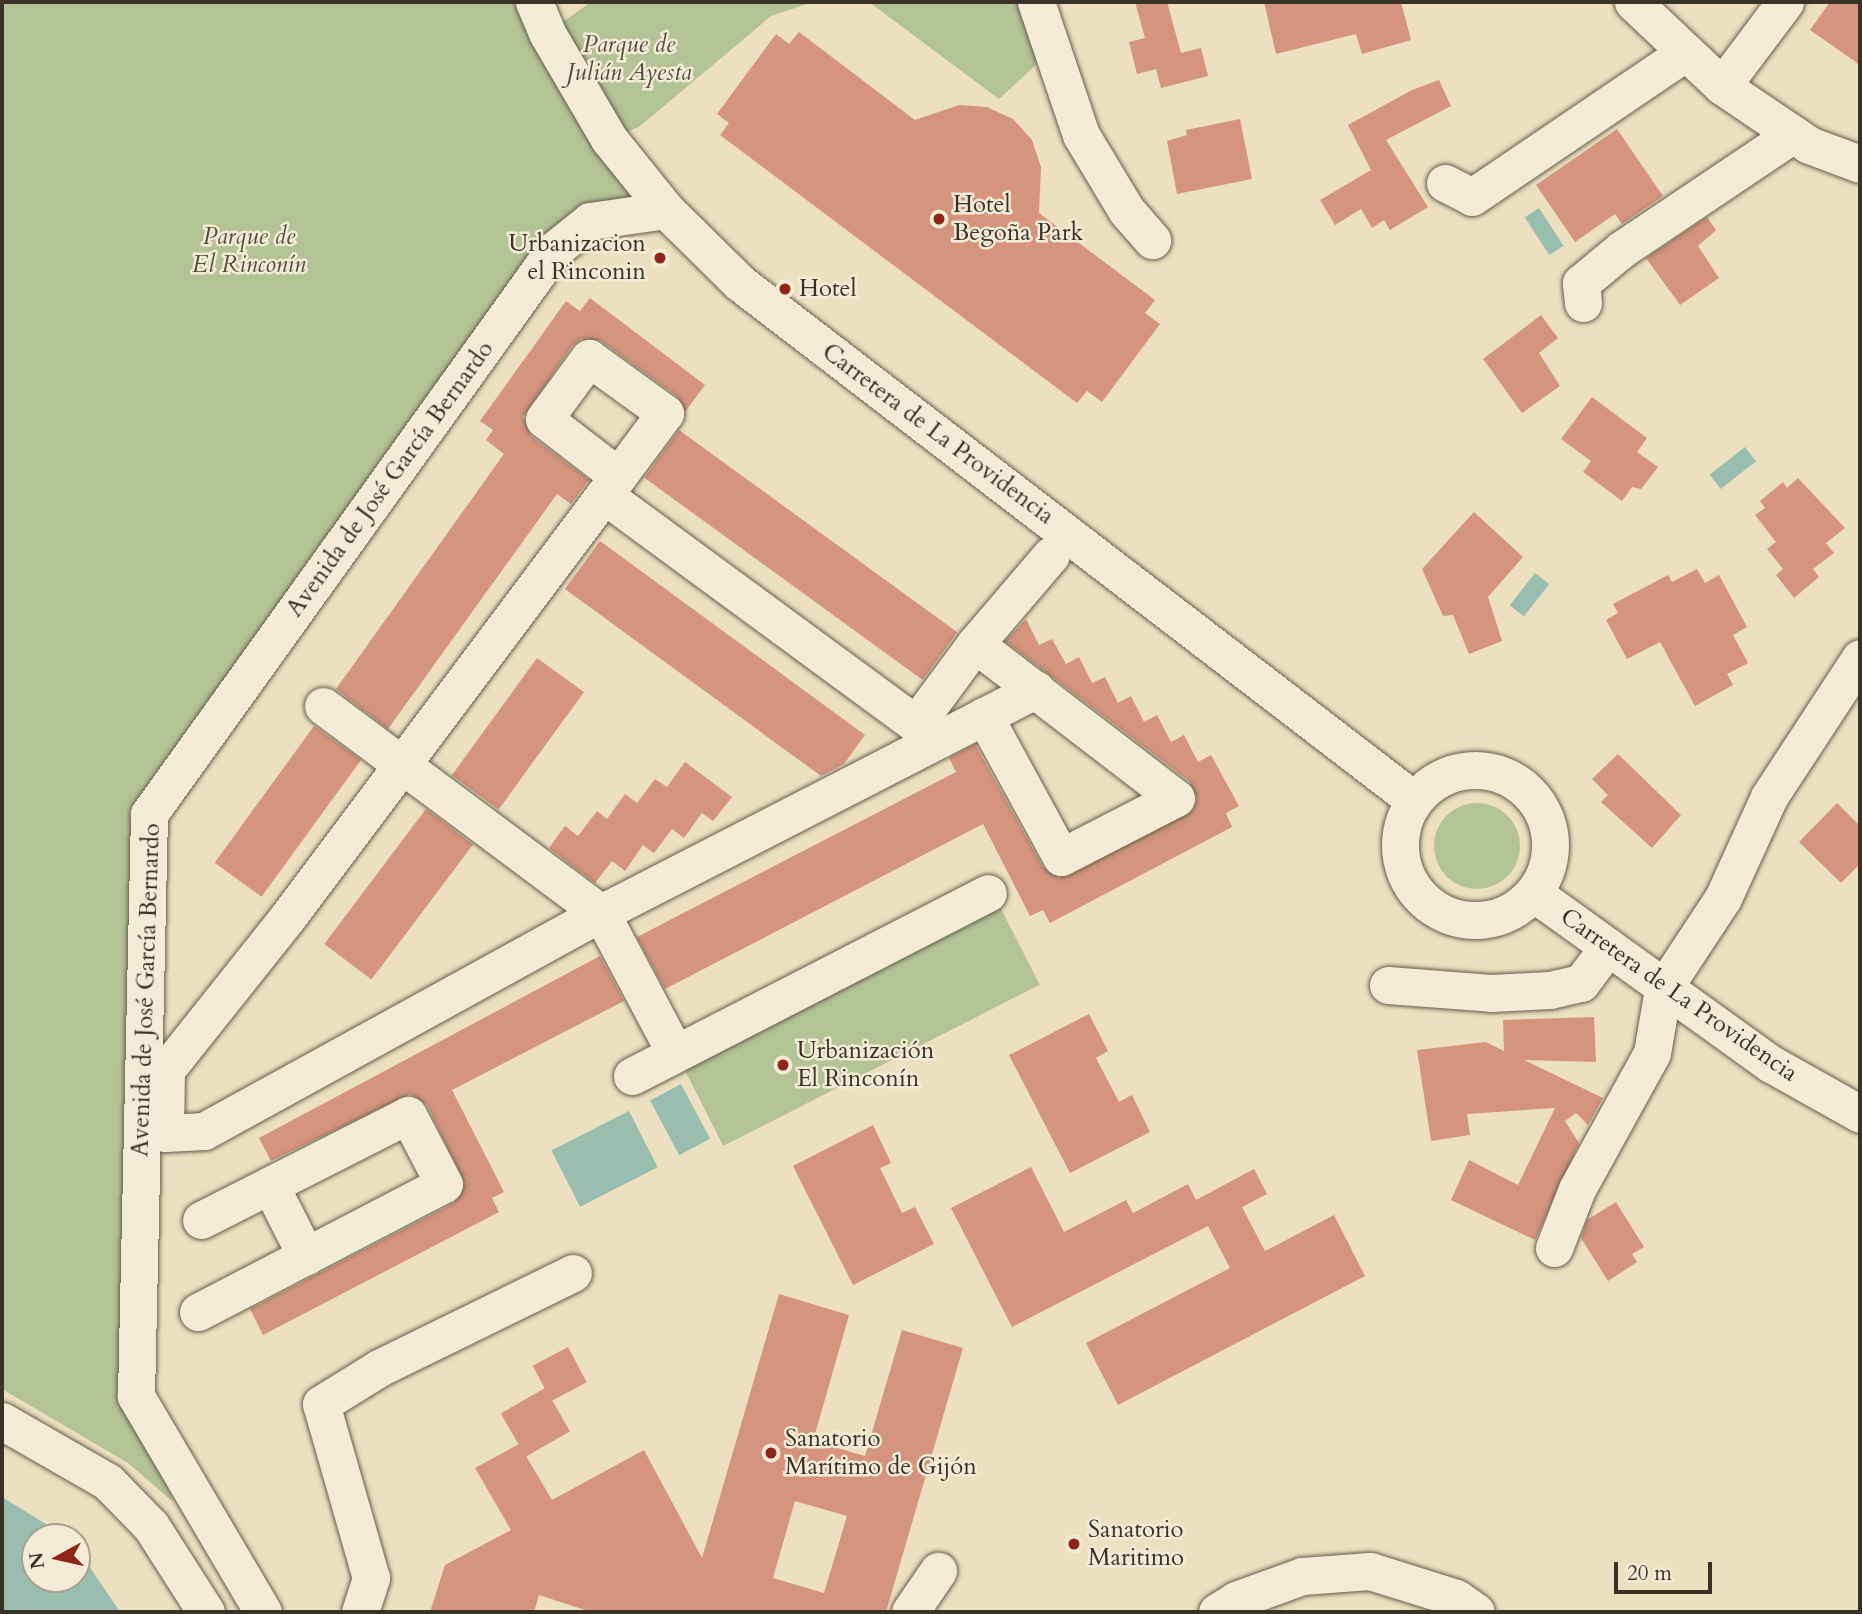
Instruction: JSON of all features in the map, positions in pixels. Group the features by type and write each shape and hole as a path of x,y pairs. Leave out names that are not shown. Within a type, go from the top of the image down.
{"street":[{"name":"Carretera de La Providencia","path":"534,2 547,33 609,139 666,210 740,283 1415,800"},
{"path":"1036,2 1081,135 1126,210 1152,240"},
{"path":"1633,2 1721,86 1809,145 1860,164"},
{"path":"1721,86 1785,2"},
{"path":"1445,183 1472,197 1685,53"},
{"path":"1583,303 1580,283 1622,249 1793,134"},
{"name":"Avenida de José García Bernardo","path":"262,1612 136,1396 149,814 554,250 590,221 666,210"},
{"path":"927,732 611,486 402,765 166,1070 165,1133 204,1131 927,732 984,716 1035,688"},
{"path":"927,732 975,644 1051,555"},
{"path":"975,644 1176,797 1061,857 984,716"},
{"path":"1555,1248 1577,1189 1652,1053 1663,989 1723,898 1769,797 1860,659"},
{"path":"323,706 601,913 675,1053"},
{"path":"1465,771 1495,772 1523,786 1542,809 1551,839 1548,869 1535,894 1502,914 1482,918 1441,912 1416,893 1401,867 1400,834 1415,800 1437,782 1465,771"},
{"path":"632,1076 988,893"},
{"name":"Carretera de La Providencia","path":"1535,894 1663,989 1771,1064 1860,1114"},
{"path":"1388,985 1491,993 1550,990 1581,983 1608,947"},
{"path":"198,1312 444,1184 408,1115 201,1220"},
{"path":"270,1185 306,1255"},
{"path":"360,1612 371,1578 321,1405 379,1368 573,1273"},
{"path":"2,1421 107,1482 151,1526 206,1612"},
{"path":"910,1612 938,1571"},
{"path":"1217,1612 1236,1600 1302,1576 1370,1571 1456,1598 1476,1612"}],"green space":[{"name":"Parque de El Rinconín","path":"2,2 534,2 547,33 591,2 813,2 771,16 639,127 609,139 666,210 590,221 149,814 136,1396 173,1502 128,1463 2,1389"},
{"path":"869,2 1036,2 1051,51 999,99"},
{"path":"1469,803 1485,803 1508,815 1517,829 1520,846 1517,863 1508,877 1485,889 1469,889 1453,882 1441,870 1434,854 1434,838 1441,822 1453,810"},
{"path":"997,901 1040,985 723,1146 681,1062"}],"shaded area":[{"path":"1539,208 1564,246 1549,255 1525,217"},
{"path":"1745,447 1756,461 1721,489 1710,475"},
{"path":"1535,573 1549,584 1524,616 1510,605"},
{"path":"681,1084 710,1139 679,1155 650,1100"},
{"path":"629,1111 658,1167 580,1207 551,1150"},
{"path":"2,1497 44,1523 21,1523 21,1593 91,1593 91,1569 120,1612 2,1612"}],"building":[{"path":"1135,2 1167,2 1181,53 1201,48 1208,76 1161,88 1156,69 1137,74 1129,42 1145,38"},
{"path":"1264,2 1401,2 1411,40 1362,54 1356,34 1276,54"},
{"path":"1830,2 1860,2 1860,65 1810,30"},
{"name":"Hotel Begoña Park","path":"799,32 915,120 959,105 987,107 1013,119 1032,140 1041,167 1039,213 1155,300 1145,313 1160,324 1102,402 1087,391 1077,403 720,135 729,123 717,114 776,34 789,44"},
{"path":"1439,80 1451,106 1386,140 1428,207 1390,230 1384,220 1372,228 1361,209 1335,225 1320,200 1371,170 1348,125 1412,90"},
{"path":"1240,119 1252,179 1177,194 1167,141 1187,135 1186,130"},
{"path":"1617,129 1663,196 1622,224 1615,214 1575,242 1536,185"},
{"path":"1707,217 1716,230 1698,246 1719,278 1680,305 1646,258"},
{"path":"590,298 705,385 685,412 677,396 601,341 581,339 572,346 523,417 531,436 589,480 571,504 557,494 388,729 336,689 504,454 486,440 493,430 480,421 566,301 580,311"},
{"path":"1541,315 1558,338 1539,353 1560,386 1522,413 1483,359"},
{"path":"1592,397 1647,438 1637,452 1658,467 1641,489 1632,487 1622,501 1583,472 1591,461 1561,439"},
{"path":"679,430 957,632 923,680 644,478"},
{"path":"1798,478 1845,528 1826,543 1834,553 1813,569 1819,577 1794,598 1776,575 1783,569 1767,549 1776,542 1755,515 1765,508 1760,501 1783,482 1787,488"},
{"path":"1474,512 1523,557 1488,597 1502,641 1469,654 1453,615 1443,616 1422,569"},
{"path":"600,541 865,735 844,764 821,776 565,589"},
{"path":"1697,569 1705,583 1719,575 1747,627 1733,635 1748,663 1727,674 1733,685 1695,706 1660,642 1627,659 1606,620 1618,613 1613,604 1668,575 1672,582"},
{"path":"1026,619 1039,645 1052,639 1066,664 1079,657 1092,683 1105,677 1118,703 1131,696 1144,722 1157,715 1171,742 1184,735 1198,762 1211,755 1239,806 1226,813 1232,827 1050,923 1043,910 1030,916 983,824 665,989 637,937 956,772 949,758 975,744 1043,867 1059,878 1193,810 1197,799 1189,781 1005,641"},
{"path":"537,658 584,692 499,809 452,775"},
{"path":"314,726 361,760 262,897 215,863"},
{"path":"1618,754 1681,815 1652,848 1601,802 1608,795 1592,779"},
{"path":"685,762 732,797 713,821 702,813 684,838 672,829 654,853 643,845 625,871 612,861 595,883 549,848 565,826 578,836 597,811 607,819 625,794 637,803 655,779 667,787"},
{"path":"1837,803 1860,826 1860,864 1841,883 1799,842"},
{"path":"426,809 473,845 371,979 324,944"},
{"path":"600,956 624,1001 452,1090 504,1192 492,1198 499,1212 263,1335 250,1309 454,1203 465,1184 427,1105 410,1094 271,1161 259,1138"},
{"path":"1089,1014 1108,1051 1096,1058 1119,1102 1132,1095 1150,1132 1070,1173 1009,1055"},
{"path":"1594,1017 1596,1062 1524,1060 1603,1098 1588,1125 1576,1113 1565,1121 1579,1143 1535,1240 1451,1200 1469,1160 1518,1185 1555,1108 1467,1114 1470,1135 1431,1141 1417,1050 1486,1042 1504,1051 1503,1020"},
{"path":"873,1125 891,1163 880,1168 902,1213 915,1207 934,1244 853,1285 793,1166"},
{"path":"1031,1167 1064,1232 1126,1200 1133,1213 1188,1184 1196,1200 1254,1169 1267,1194 1242,1207 1265,1251 1334,1215 1365,1276 1118,1405 1086,1343 1230,1268 1208,1226 1012,1327 951,1208"},
{"path":"1616,1202 1644,1247 1632,1254 1637,1262 1608,1281 1581,1238 1587,1220"},
{"path":"779,1294 849,1315 813,1441 865,1456 902,1330 963,1348 886,1612 591,1612 539,1595 534,1612 430,1612 445,1565 511,1530 475,1468 519,1444 552,1500 644,1450 702,1558","holes":["795,1501 847,1516 824,1593 773,1578"]},
{"path":"568,1347 587,1382 551,1401 533,1366"},
{"path":"545,1388 570,1431 526,1457 501,1414"}],"place":[{"name":"Hotel Begoña Park","path":"939,219"},
{"name":"Urbanizacion el Rinconin","path":"660,258"},
{"name":"Hotel","path":"785,289"},
{"name":"Urbanización El Rinconín","path":"783,1065"},
{"name":"Sanatorio Marítimo de Gijón","path":"771,1453"},
{"name":"Sanatorio Maritimo","path":"1074,1544"}],"park label":[{"name":"Parque de Julián Ayesta","path":"629,59"}]}
